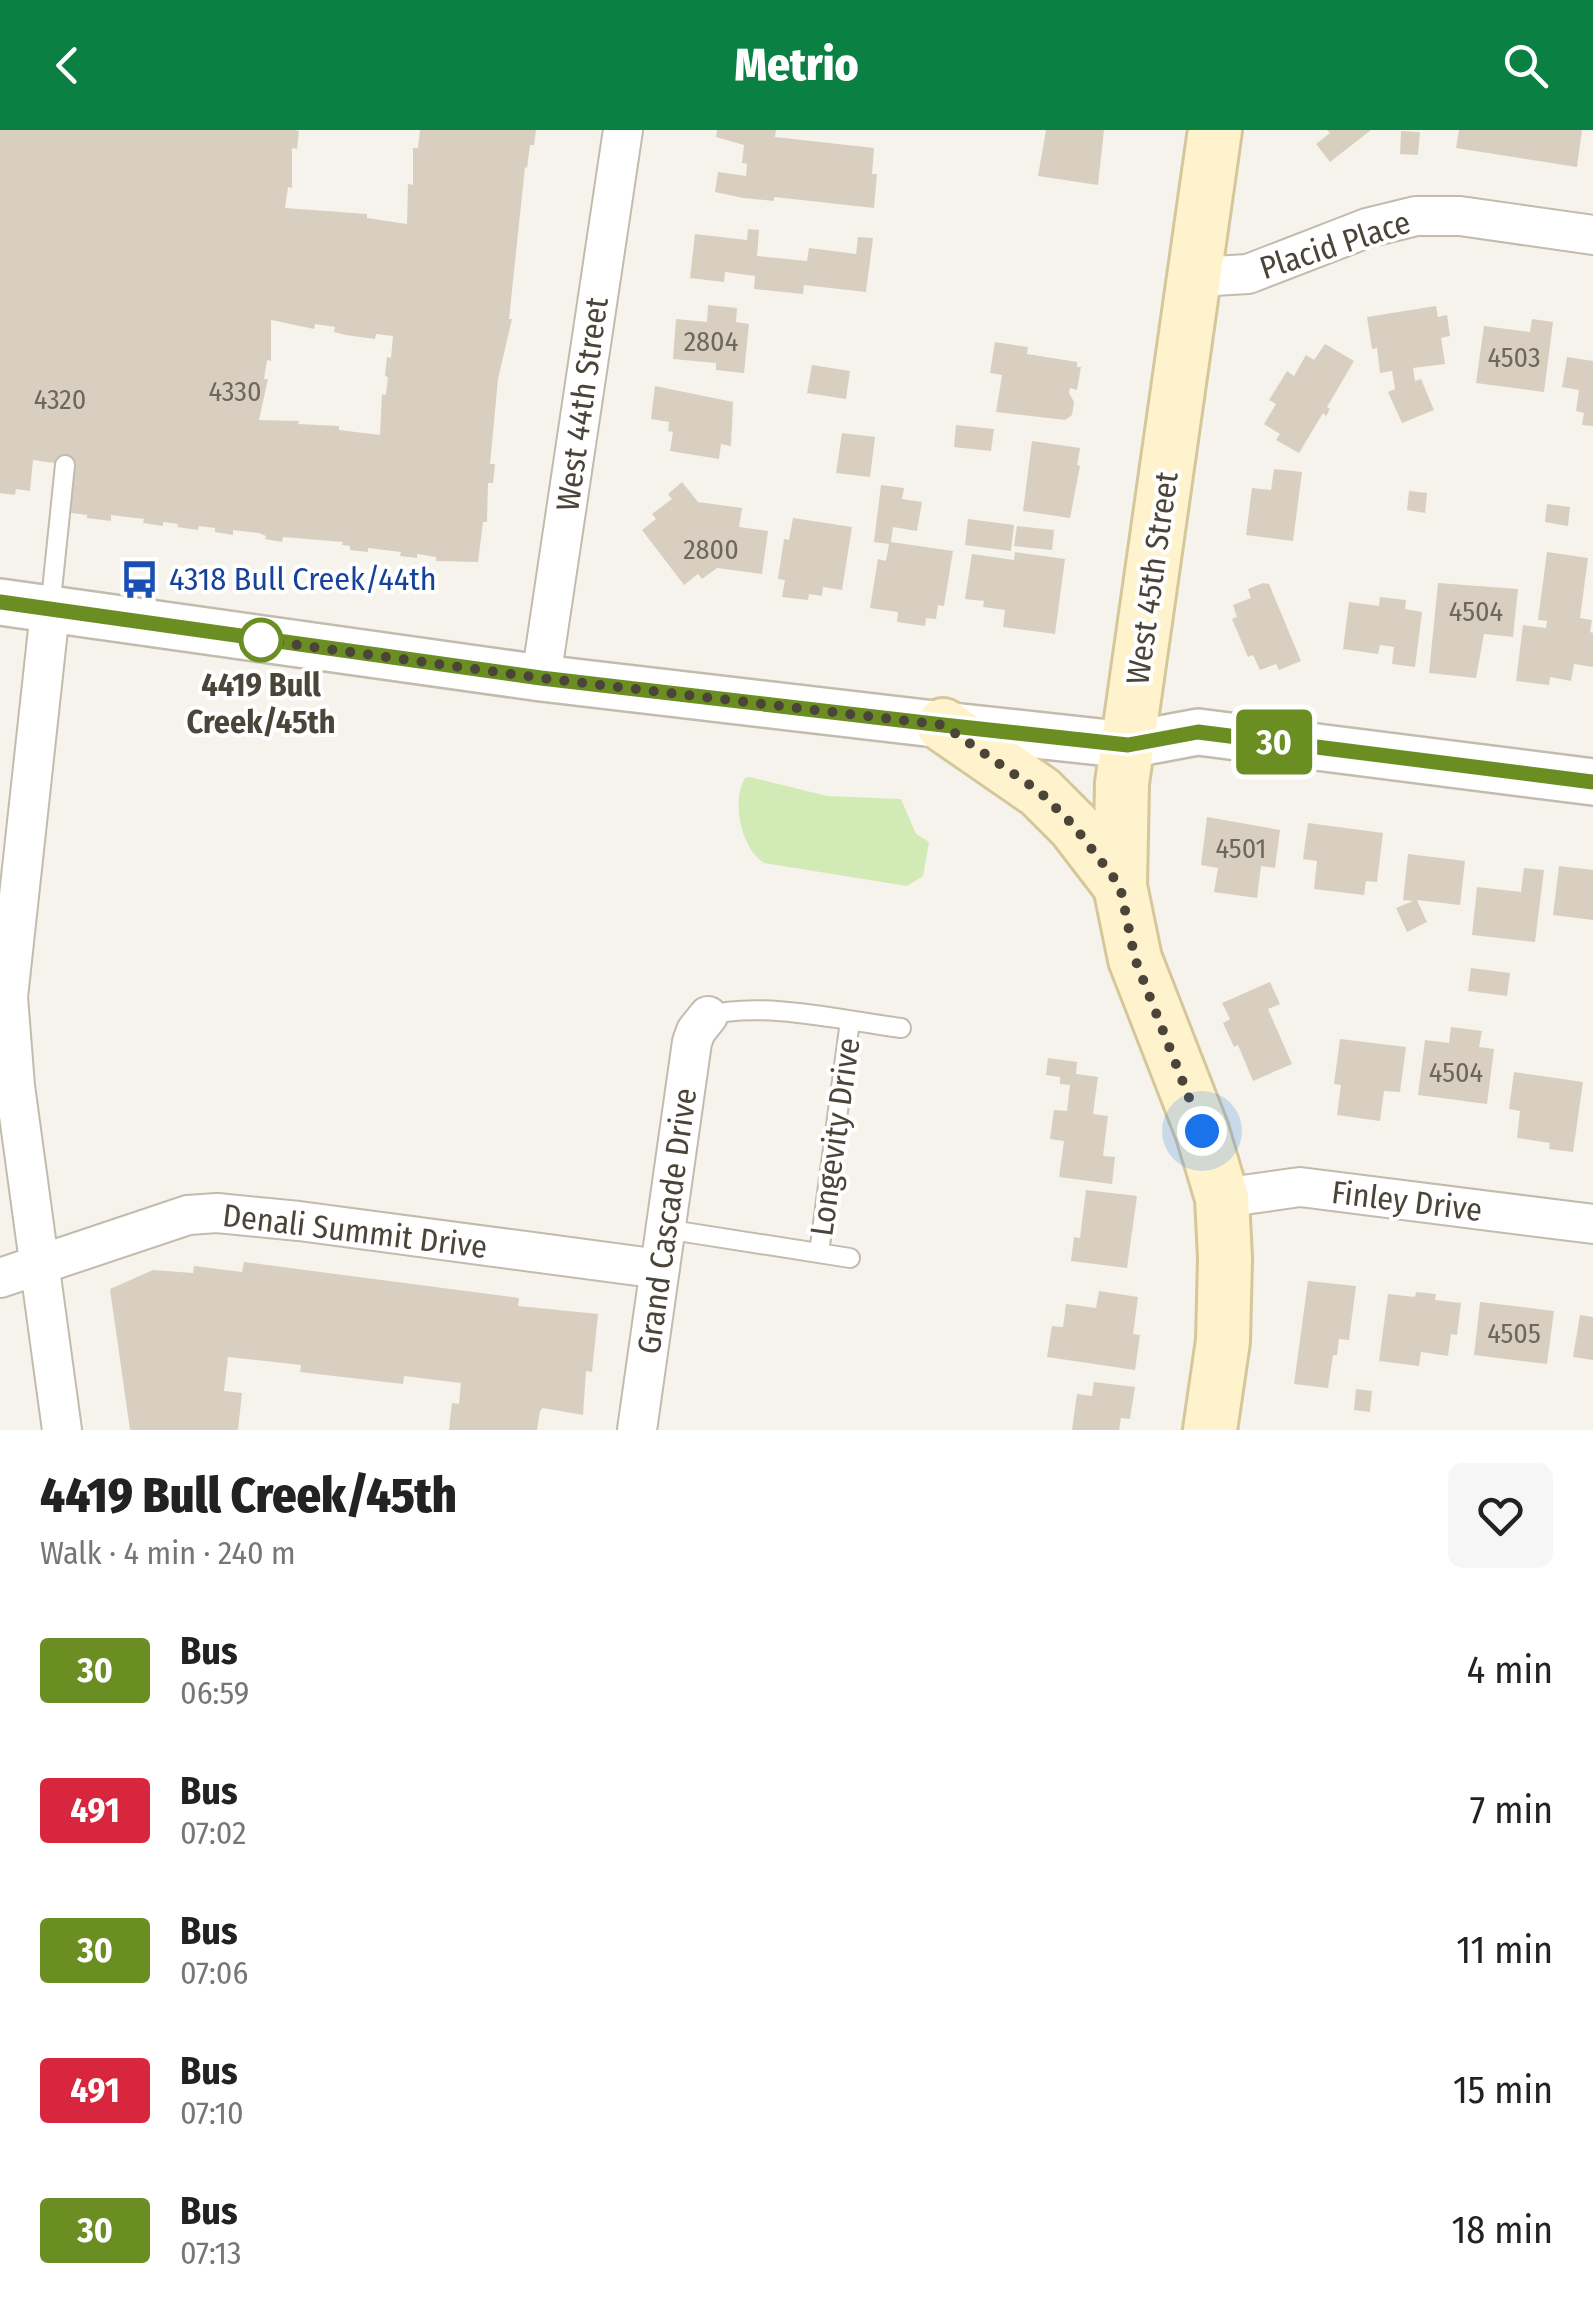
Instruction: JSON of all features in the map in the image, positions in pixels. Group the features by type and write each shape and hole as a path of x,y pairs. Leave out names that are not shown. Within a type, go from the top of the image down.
{"main road":[{"name":"West 45th Street","path":"1210,1430 1223,1341 1222,1198 1202,1131 1135,959 1120,886 1122,783 1215,130"},
{"path":"943,725 1040,792 1074,826 1120,886"}],"street":[{"name":"West 44th Street","path":"541,678 623,130"},
{"name":"Placid Place","path":"1196,277 1248,274 1367,228 1416,216 1460,216 1593,235"},
{"path":"0,602 541,678 943,725 1128,745 1198,732 1593,782"},
{"path":"50,611 8,998 9,1040 62,1430"},
{"name":"Grand Cascade Drive","path":"637,1430 692,1042 708,1016"},
{"name":"Finley Drive","path":"1222,1198 1300,1187 1593,1224"},
{"name":"Denali Summit Drive","path":"0,1278 188,1214 299,1221 660,1269"}],"lane":[{"path":"50,611 65,465"},
{"path":"708,1016 741,1010 900,1028"},
{"name":"Longevity Drive","path":"819,1253 850,1021"},
{"path":"665,1230 850,1258"}],"green space":[{"path":"745,778 827,796 901,799 916,834 929,842 923,876 907,886 764,863 749,847 741,824 741,787"}],"building":[{"path":"0,130 295,130 299,131 297,149 292,148 292,188 288,187 285,208 367,214 367,218 407,224 408,184 413,185 413,148 418,148 420,130 536,130 525,167 512,319 498,379 490,464 495,464 493,483 488,483 487,522 483,522 478,562 436,561 436,557 400,556 401,552 368,548 368,552 350,550 343,542 283,537 282,542 265,539 259,533 233,530 233,535 215,532 215,528 199,526 198,530 163,522 163,526 111,515 111,521 87,518 64,512 69,465 33,460 30,491 0,493","holes":["271,320 314,329 315,324 335,327 334,332 346,335 375,339 376,334 393,336 391,358 387,357 386,395 382,394 380,435 339,430 339,426 298,424 299,421 259,420 268,379 264,379 267,360 271,361"]},
{"path":"717,130 776,130 775,137 874,148 874,208 774,197 774,201 743,198 715,192 718,172 746,176 747,164 742,163 744,145 716,137"},
{"path":"1046,130 1104,130 1098,185 1038,176"},
{"path":"1327,130 1371,130 1330,162 1316,144 1330,133"},
{"path":"1459,130 1582,130 1577,167 1456,148"},
{"path":"1401,131 1420,132 1418,155 1400,154"},
{"path":"748,229 759,230 757,256 807,261 809,248 856,254 858,237 873,238 866,292 804,285 803,294 754,289 755,276 725,272 724,282 690,278 695,234 747,240"},
{"path":"708,305 737,308 736,322 749,324 744,373 716,370 716,363 673,359 676,319 707,322"},
{"path":"1436,306 1438,317 1447,315 1450,336 1441,338 1445,364 1413,368 1415,381 1421,379 1434,410 1402,423 1388,392 1395,389 1392,371 1380,373 1367,317"},
{"path":"1532,319 1553,322 1544,392 1476,383 1484,326 1530,332"},
{"path":"995,342 1028,347 1027,354 1077,362 1077,367 1081,367 1077,390 1070,388 1069,393 1074,402 1072,415 1065,420 996,412 1002,375 990,373"},
{"path":"1325,344 1354,361 1327,407 1330,409 1326,416 1323,413 1299,453 1276,440 1280,434 1264,424 1276,404 1269,400 1287,371 1294,376 1306,355 1314,360"},
{"path":"1567,357 1593,361 1593,426 1582,425 1584,413 1576,411 1579,390 1562,387"},
{"path":"812,365 850,371 846,399 807,393"},
{"path":"655,386 733,402 731,446 721,444 719,459 670,451 673,432 668,431 669,422 651,419"},
{"path":"956,425 994,429 991,451 954,447"},
{"path":"842,433 875,437 870,477 836,473"},
{"path":"1032,441 1080,448 1070,518 1023,511"},
{"path":"1274,469 1302,472 1293,541 1246,535 1252,488 1271,490"},
{"path":"682,482 698,502 742,508 739,527 768,531 762,574 717,568 702,579 698,574 684,585 642,530 656,519 652,514 672,499 668,494"},
{"path":"881,485 904,488 902,499 922,502 917,531 893,527 891,542 953,551 944,606 938,605 936,619 926,618 925,626 897,622 898,612 870,608 878,559 886,561 889,544 874,542"},
{"path":"1409,491 1427,493 1425,513 1407,510"},
{"path":"1547,504 1570,507 1568,526 1545,522"},
{"path":"793,518 852,527 842,590 823,587 822,596 809,594 808,600 782,597 785,580 778,579 784,539 789,540"},
{"path":"968,519 1014,525 1011,551 965,545"},
{"path":"1017,526 1054,530 1052,550 1014,546"},
{"path":"1015,552 1065,559 1055,634 1003,627 1005,610 983,607 984,601 965,599 972,554 1014,560"},
{"path":"1547,552 1588,558 1580,618 1592,620 1593,633 1593,667 1574,664 1571,681 1550,677 1549,685 1516,681 1523,625 1546,628 1547,621 1538,620"},
{"path":"1438,583 1518,589 1513,637 1484,634 1476,678 1429,673"},
{"path":"1269,584 1301,661 1279,670 1276,664 1260,670 1253,655 1248,657 1232,619 1237,617 1233,605 1251,598 1248,589"},
{"path":"1380,597 1406,600 1405,609 1422,612 1415,667 1392,664 1394,647 1380,645 1378,654 1343,649 1349,602 1379,606"},
{"path":"1207,817 1280,830 1275,868 1261,866 1257,898 1214,892 1218,868 1201,865"},
{"path":"1308,823 1383,833 1377,882 1366,881 1364,895 1314,889 1317,861 1303,859"},
{"path":"1408,854 1465,861 1460,905 1417,900 1427,922 1407,932 1396,908 1413,901 1403,900"},
{"path":"1559,866 1593,870 1593,920 1553,915"},
{"path":"1524,868 1544,870 1535,942 1472,935 1477,887 1521,892"},
{"path":"1471,968 1510,973 1507,996 1468,991"},
{"path":"1270,982 1280,1004 1268,1009 1292,1064 1253,1081 1238,1045 1234,1047 1223,1023 1230,1019 1222,1003"},
{"path":"1451,1027 1482,1031 1479,1047 1494,1049 1487,1104 1418,1095 1425,1040 1449,1043"},
{"path":"1340,1039 1406,1047 1400,1092 1384,1091 1380,1121 1337,1115 1341,1085 1334,1084"},
{"path":"1048,1058 1077,1062 1076,1074 1098,1077 1093,1114 1108,1116 1103,1156 1115,1157 1112,1184 1059,1177 1064,1141 1050,1139 1054,1110 1067,1111 1070,1085 1060,1084 1060,1077 1046,1075"},
{"path":"1514,1072 1583,1082 1573,1152 1549,1149 1550,1143 1517,1138 1520,1111 1509,1109"},
{"path":"1086,1190 1137,1196 1127,1268 1071,1261 1074,1237 1080,1238"},
{"path":"244,1262 519,1298 518,1306 598,1314 592,1372 586,1371 583,1415 543,1408 537,1430 449,1430 452,1403 459,1404 461,1383 404,1376 403,1384 300,1372 301,1365 228,1357 224,1391 242,1393 238,1430 130,1430 110,1289 153,1270 193,1273 194,1266 242,1272"},
{"path":"1308,1281 1356,1286 1349,1340 1339,1339 1328,1388 1294,1384"},
{"path":"1099,1291 1138,1297 1133,1334 1140,1335 1135,1370 1047,1357 1052,1326 1063,1327 1066,1304 1096,1308"},
{"path":"1416,1292 1436,1294 1435,1300 1461,1303 1457,1335 1451,1334 1448,1356 1421,1352 1419,1366 1379,1361 1388,1294 1415,1297"},
{"path":"1480,1302 1554,1311 1547,1364 1474,1355"},
{"path":"1580,1315 1593,1317 1593,1360 1573,1357"},
{"path":"1094,1382 1135,1387 1130,1419 1121,1418 1119,1430 1072,1430 1077,1394 1092,1396"},
{"path":"1356,1389 1372,1391 1370,1412 1354,1410"}],"bus line":[{"name":"30","path":"0,602 541,678 943,725 1128,745 1198,732 1593,782"}],"place":[{"name":"4318 Bull Creek/44th","path":"139,579"},
{"name":"4419 Bull Creek/45th","path":"261,640"}],"route":[{"path":"261,640 541,678 943,725 1040,792 1074,826 1120,886 1135,959 1202,1131"}]}
